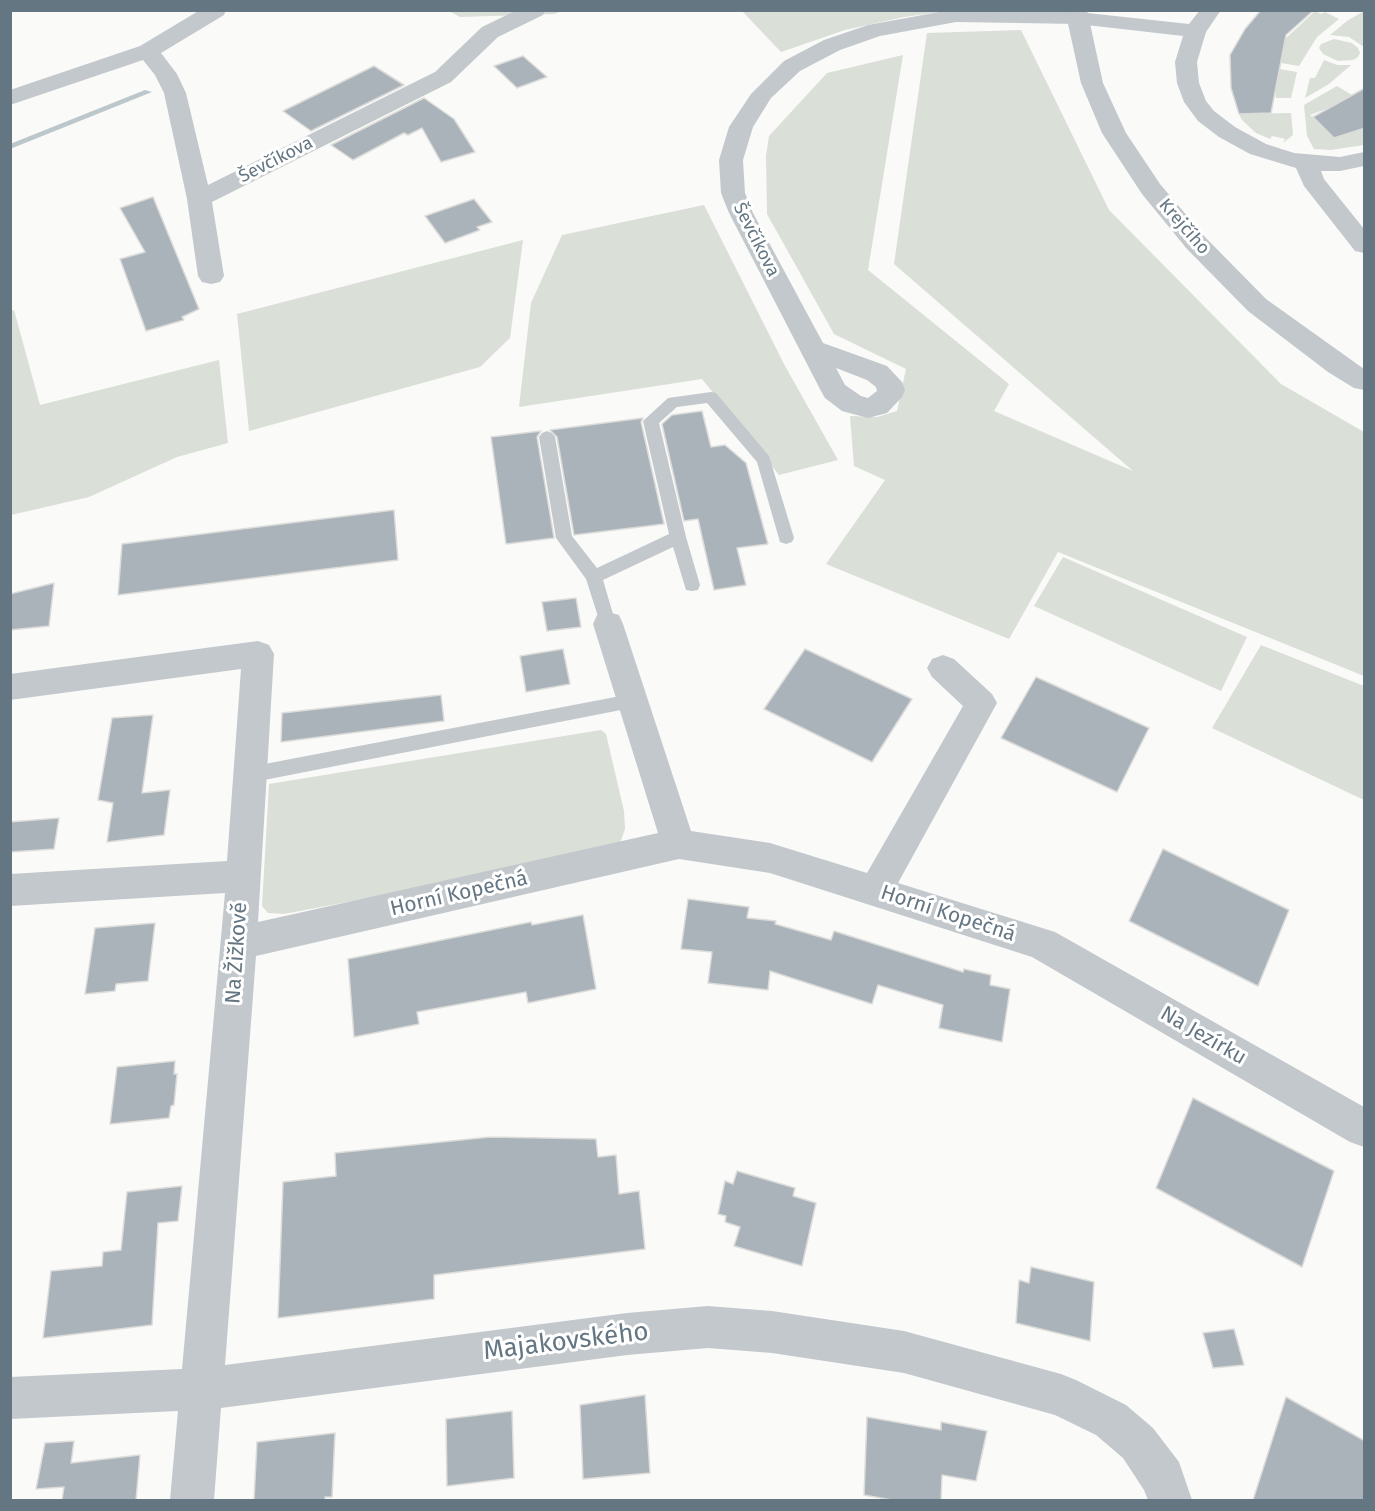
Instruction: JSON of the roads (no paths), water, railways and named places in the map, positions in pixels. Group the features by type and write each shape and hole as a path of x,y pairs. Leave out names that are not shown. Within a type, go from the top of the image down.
{"street":[{"path":"10,98 148,51 216,10"},
{"name":"Ševčíkova","path":"200,199 443,77 490,32 536,10"},
{"path":"1211,10 1195,31 1186,62 1188,83 1195,102 1206,116 1227,132 1258,148 1306,163 1340,164 1365,159"},
{"path":"1077,14 1195,31"},
{"name":"Ševčíkova","path":"813,349 877,373 888,382 891,390 884,402 868,408 857,407 835,391 741,213 733,193 731,160 741,127 762,94 792,66 832,45 876,30 956,16 1077,14"},
{"name":"Krejčího","path":"1077,14 1092,82 1113,133 1151,189 1196,243 1257,305 1365,381"},
{"path":"148,51 166,74 175,93 200,199 212,276"},
{"path":"1306,163 1313,181 1365,245"},
{"path":"608,624 679,844"},
{"name":"Na Žižkově","path":"10,687 258,654 239,943 192,1500"},
{"path":"875,891 981,703 943,668"},
{"name":"Horní Kopečná","path":"239,943 679,844 770,858 1042,944"},
{"path":"10,890 242,876"},
{"name":"Na Jezírku","path":"1042,944 1365,1128"},
{"name":"Majakovského","path":"10,1398 201,1389 627,1334 708,1327 772,1332 904,1353 1061,1395 1111,1420 1138,1443 1163,1478 1170,1500"}],"lane":[{"path":"692,585 678,537 651,421 673,402 711,397 764,460 786,538"},
{"path":"547,437 564,538 594,577 608,624"},
{"path":"594,577 678,537"},
{"path":"249,775 631,701"}],"waterway":[{"path":"10,147 148,92"}]}
